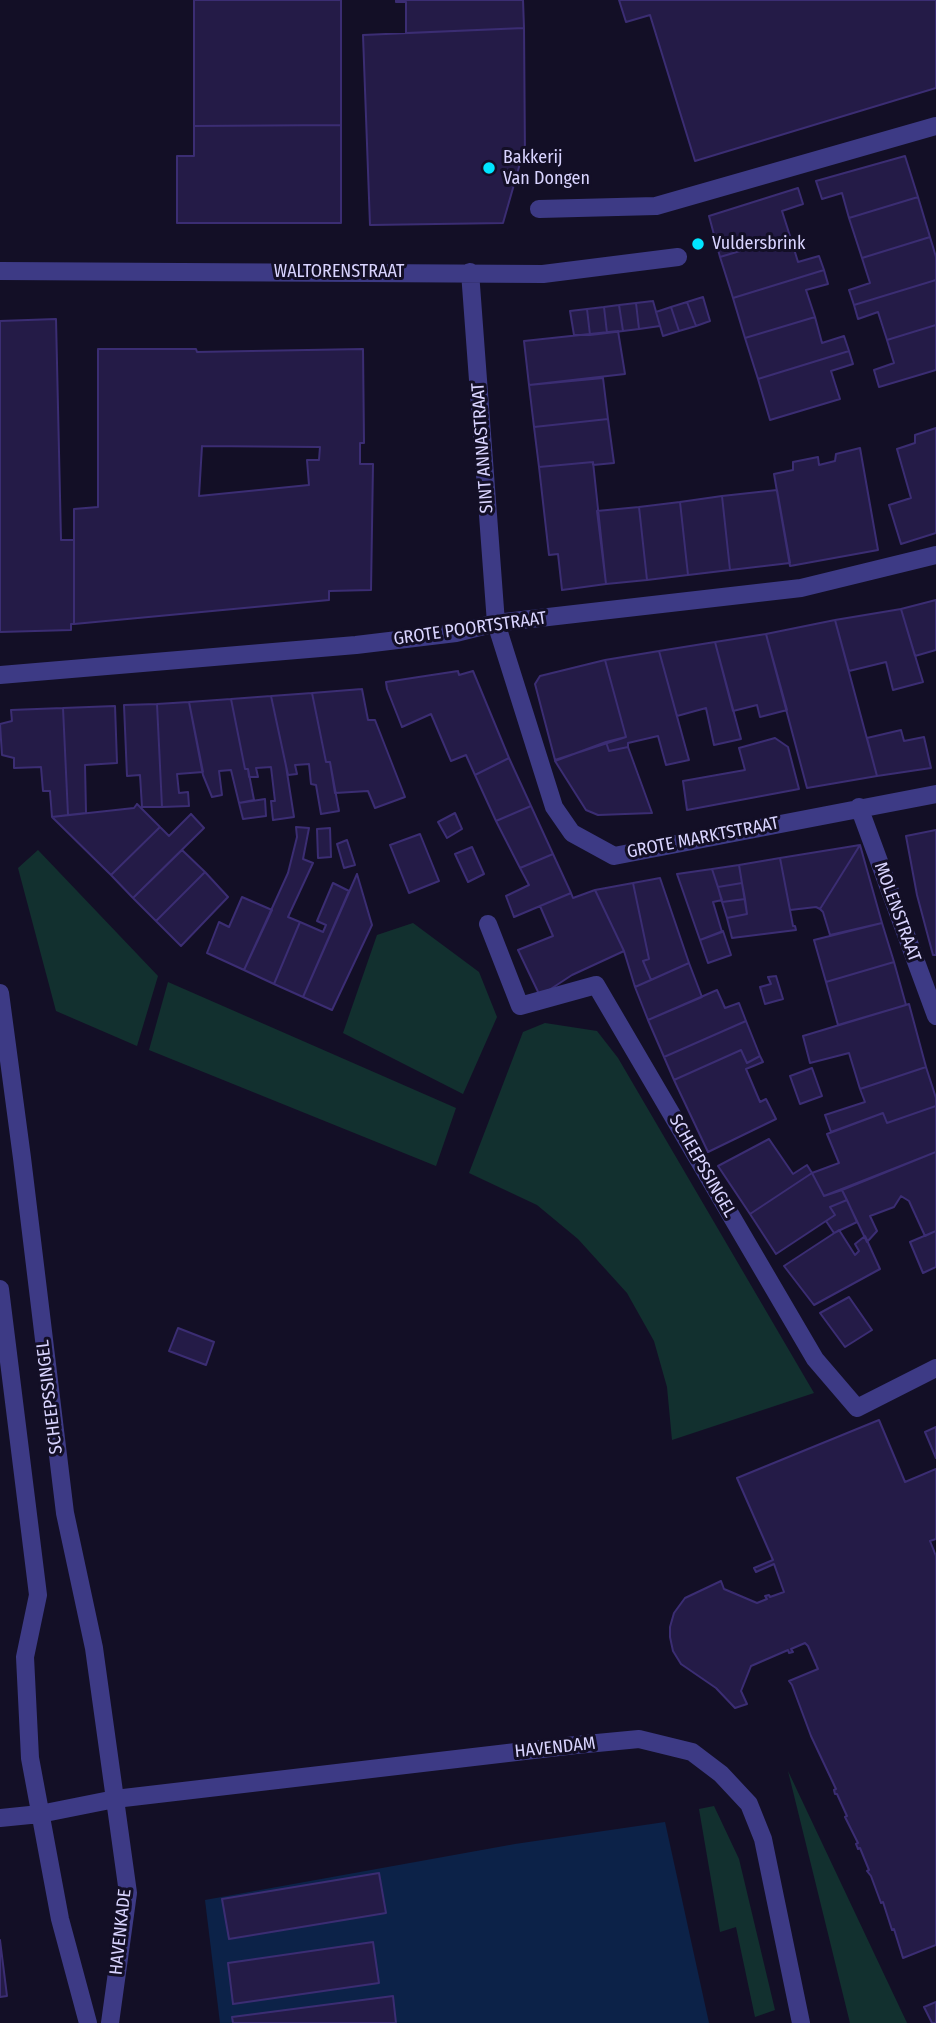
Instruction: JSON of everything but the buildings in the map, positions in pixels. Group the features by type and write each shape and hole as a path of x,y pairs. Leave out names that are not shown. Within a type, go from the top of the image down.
{"street":[{"path":"540,209 656,206 936,126"},
{"name":"WALTORENSTRAAT","path":"0,271 543,274 678,257"},
{"name":"SINT ANNASTRAAT","path":"470,272 496,623"},
{"name":"GROTE POORTSTRAAT","path":"0,675 356,645 456,633 496,623 801,588 936,555"},
{"name":"GROTE MARKTSTRAAT","path":"496,623 554,807 572,833 614,856 936,794"},
{"name":"MOLENSTRAAT","path":"859,807 936,1016"},
{"name":"SCHEEPSSINGEL","path":"488,924 520,1006 596,985 815,1359 857,1408 936,1368"},
{"name":"SCHEEPSSINGEL","path":"0,993 65,1513 94,1648 116,1799"},
{"name":"SCHEEPSSINGEL","path":"0,1289 38,1595 25,1657 30,1758 40,1814"},
{"name":"HAVENDAM","path":"0,1818 40,1814 116,1799 639,1739 692,1752 720,1774 749,1804 763,1839 801,2023"},
{"name":"HAVENKADE","path":"110,2023 128,1894 116,1799"},
{"path":"40,1814 60,1919 88,2023"}],"green space":[{"path":"38,850 158,976 137,1046 56,1011 18,868"},
{"path":"413,923 479,972 497,1017 463,1094 343,1033 377,935"},
{"path":"168,982 456,1108 436,1166 149,1050"},
{"path":"545,1023 597,1031 618,1058 814,1393 672,1440 667,1387 654,1341 627,1293 578,1239 537,1205 469,1173 523,1032"},
{"path":"788,1771 907,2023 850,2023"},
{"path":"714,1806 739,1859 775,2010 755,2017 736,1927 720,1932 699,1809"}],"water":[{"path":"665,1822 709,2023 220,2023 205,1900 515,1844"}],"place":[{"name":"Bakkerij Van Dongen","path":"489,168"},
{"name":"Vuldersbrink","path":"698,244"}]}
